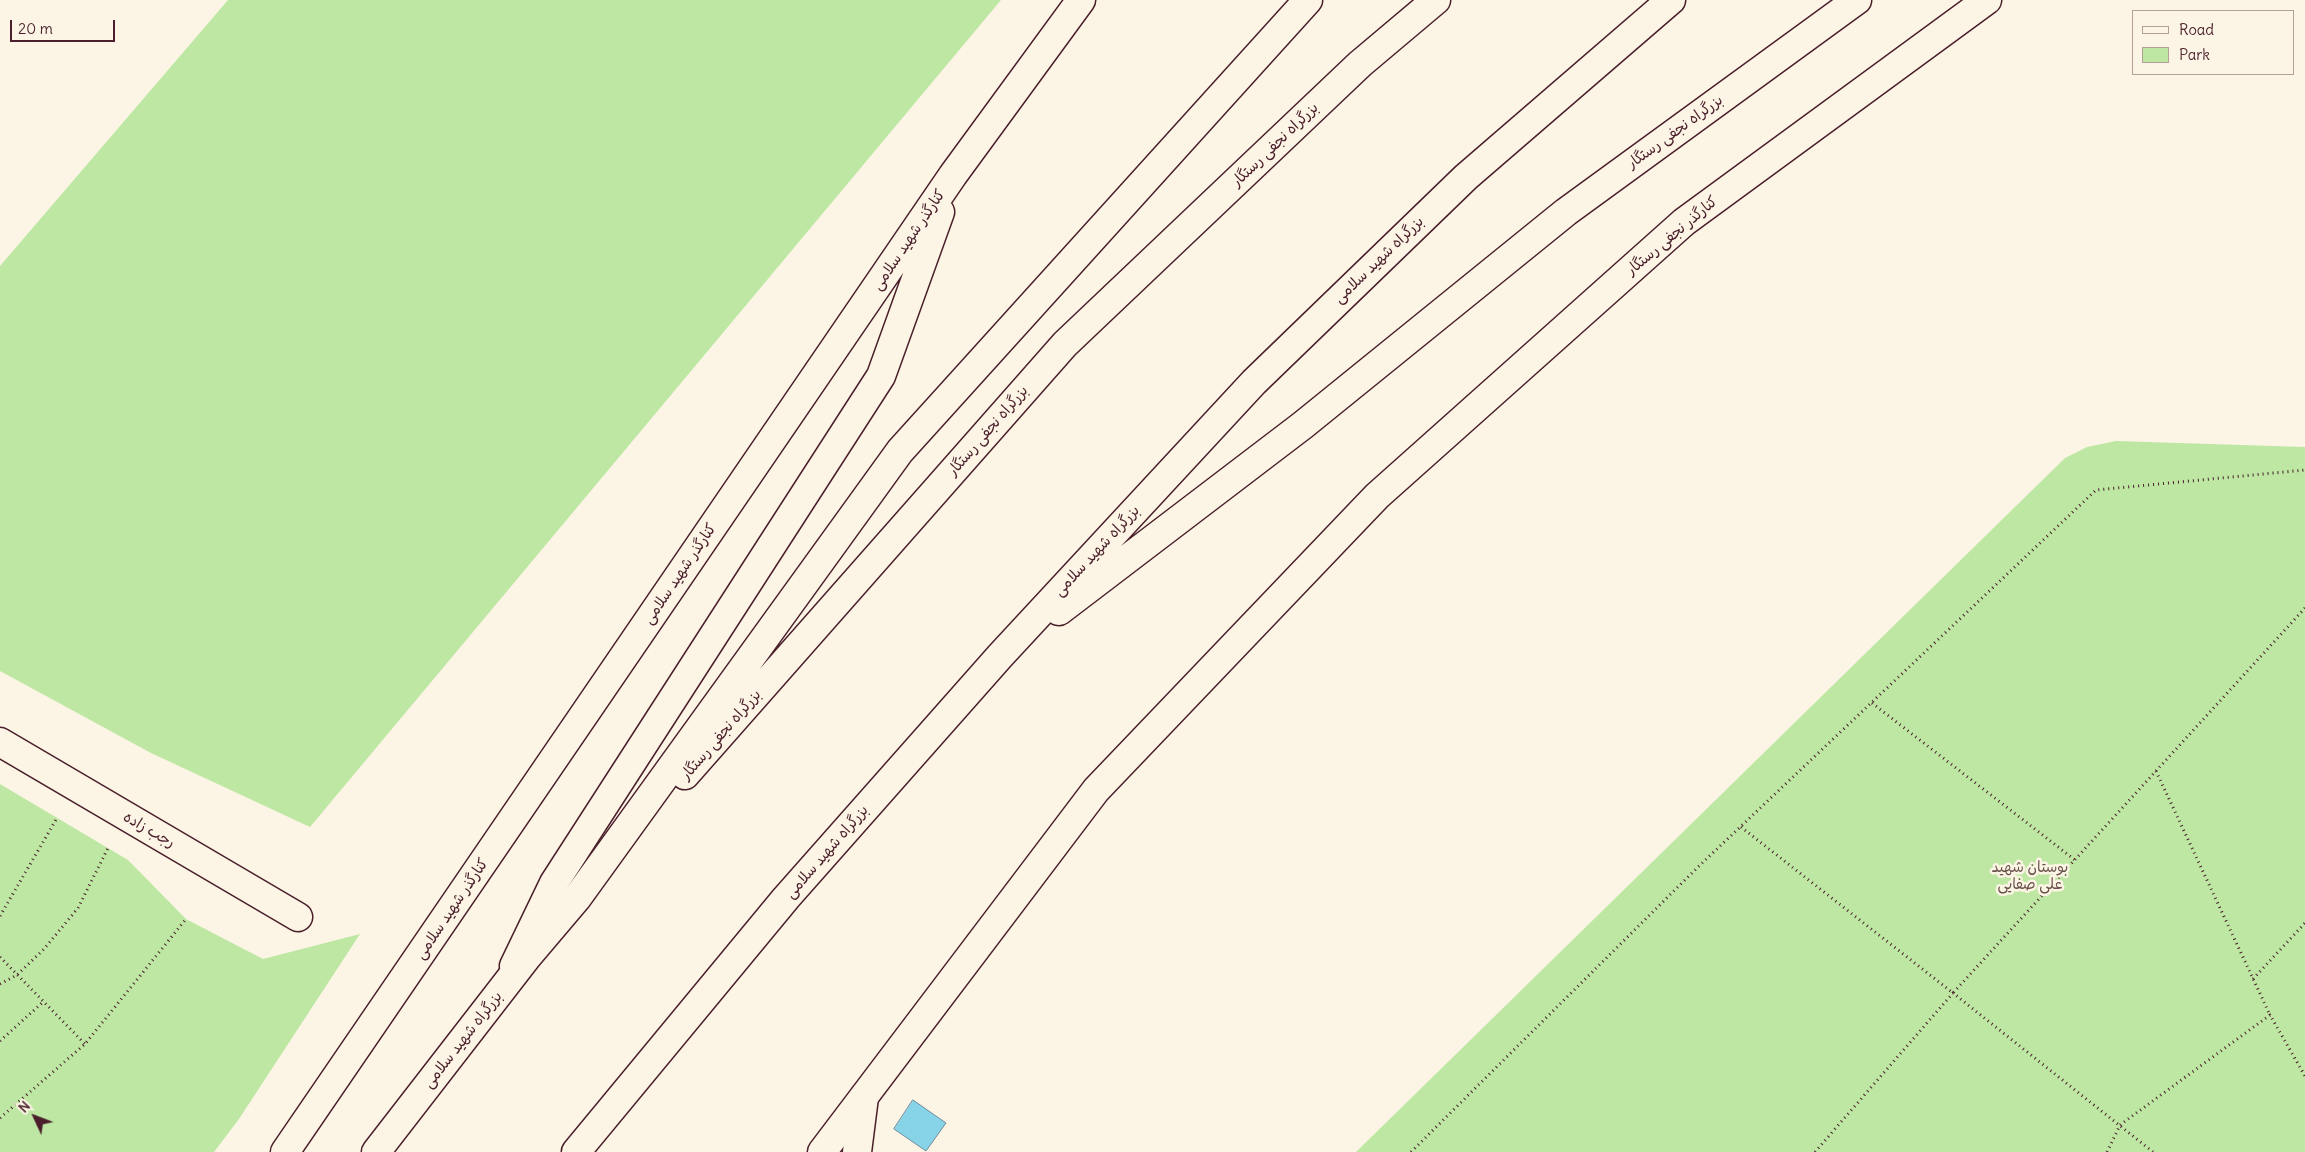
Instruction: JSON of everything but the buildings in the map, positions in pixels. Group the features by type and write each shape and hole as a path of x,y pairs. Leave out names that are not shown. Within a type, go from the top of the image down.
{"main road":[{"name":"کنارگذر شهید سلامی","path":"285,1152 953,175 1080,0"},
{"name":"بزرگراه شهید سلامی","path":"376,1152 504,987 577,898 900,451 1308,0"},
{"name":"بزرگراه نجفی رستگار","path":"577,898 1065,344 1360,64 1436,0"},
{"name":"بزرگراه شهید سلامی","path":"576,1152 786,898 1000,656 1254,382 1466,177 1671,0"},
{"name":"بزرگراه نجفی رستگار","path":"1000,656 1303,425 1566,212 1857,0"},
{"name":"کنارگذر نجفی رستگار","path":"822,1152 1096,790 1377,496 1684,222 1987,0"},
{"path":"504,987 554,883 880,376 953,175"},
{"name":"رجب زاده","path":"0,742 298,917"},
{"path":"266,1152 334,1082"},
{"path":"857,1152 864,1097"}],"path":[{"path":"1411,1152 1741,827 2096,490 2305,470"},
{"path":"1815,1152 1954,993 2305,608"},
{"path":"1872,702 2075,860"},
{"path":"2156,771 2270,1015 2305,1076"},
{"path":"0,916 57,818"},
{"path":"1741,827 1954,993 2153,1152"},
{"path":"0,984 17,975 44,949 78,908 108,848"},
{"path":"0,1118 85,1044 186,919"},
{"path":"2253,980 2305,923"},
{"path":"0,957 85,1044"},
{"path":"0,1040 43,1002"},
{"path":"2107,1152 2120,1125 2270,1015"}],"green space":[{"path":"228,0 1001,0 310,827 151,753 0,671 0,266"},
{"name":"بوستان شهید علی صفایی","path":"2116,441 2305,447 2305,1152 1356,1152 2065,458 2087,447"},
{"path":"0,784 128,860 186,919 263,959 360,934 239,1119 214,1152 0,1152"}],"water":[{"path":"913,1100 946,1123 926,1151 894,1129"}]}
